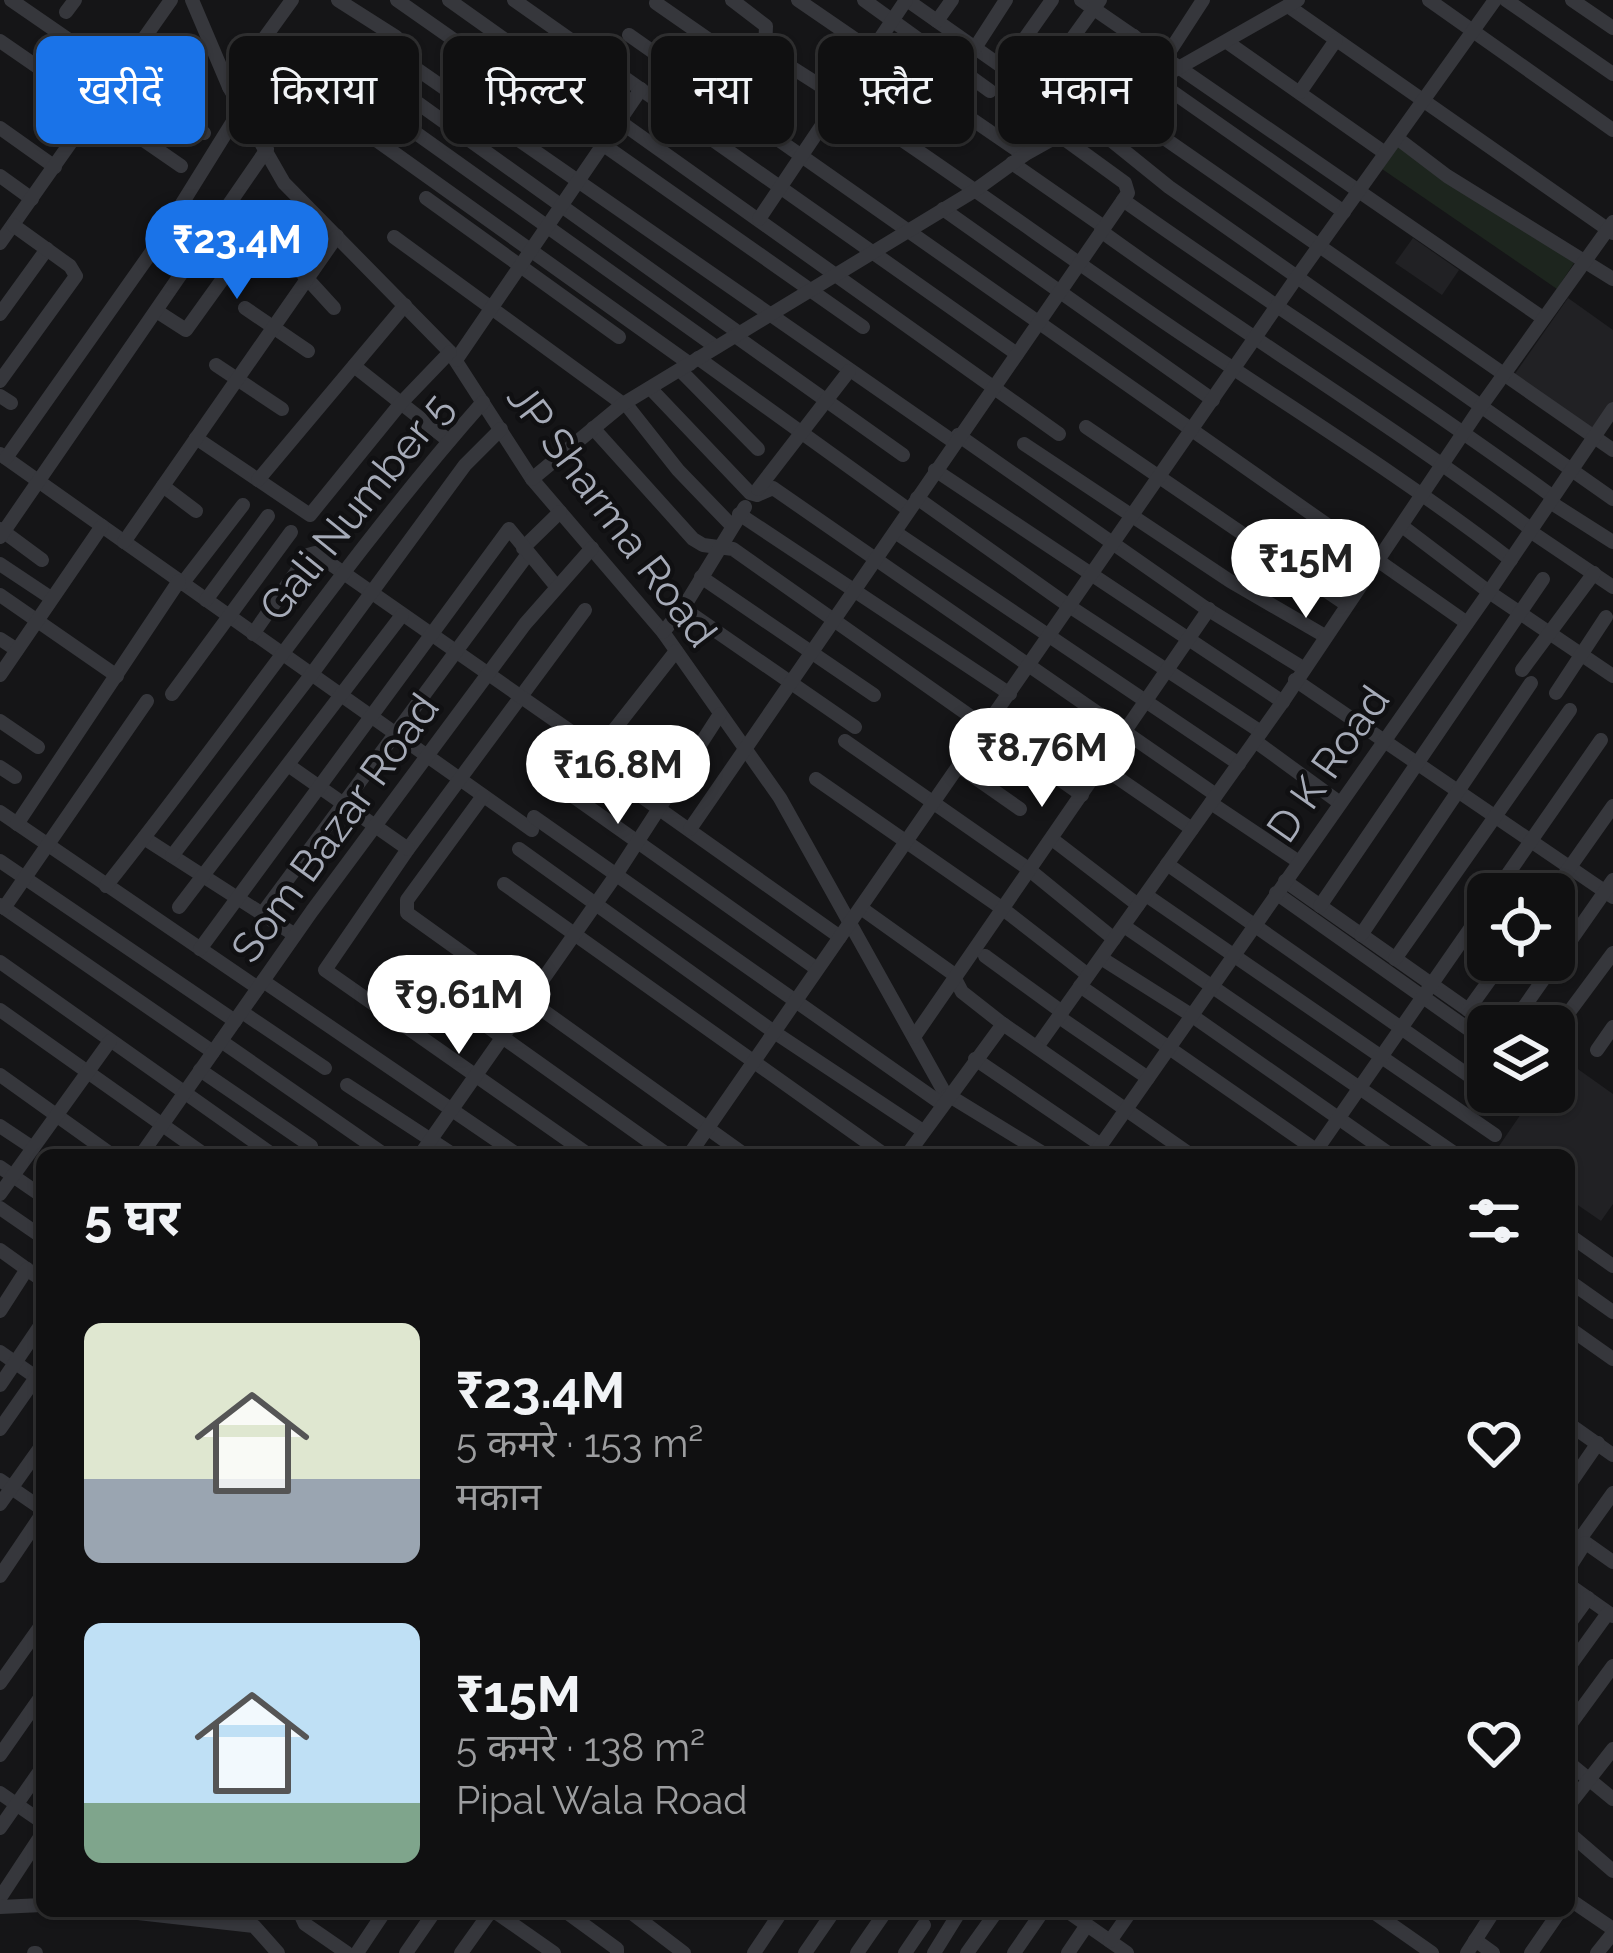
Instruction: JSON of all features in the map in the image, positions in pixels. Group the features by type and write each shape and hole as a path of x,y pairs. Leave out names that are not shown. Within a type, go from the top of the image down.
{"street":[{"path":"11,0 61,36"},
{"path":"32,15 42,0"},
{"path":"146,36 171,0"},
{"name":"JP Sharma Road","path":"193,0 229,85"},
{"path":"266,36 292,0"},
{"path":"338,0 396,37 395,54 575,181 849,370 1113,542 1384,740 1610,889 1526,1005"},
{"path":"397,0 863,327"},
{"path":"449,0 500,36"},
{"path":"514,0 1017,354"},
{"path":"732,0 766,26 765,36"},
{"path":"864,0 990,91"},
{"path":"883,36 906,0 998,64"},
{"path":"937,21 952,0"},
{"path":"975,47 1006,0"},
{"path":"1027,36 1052,0"},
{"path":"1174,45 1203,0"},
{"path":"1429,0 1613,130"},
{"path":"693,1149 1495,0"},
{"path":"1505,0 1613,74"},
{"path":"1572,0 1613,28"},
{"path":"656,3 704,36"},
{"path":"809,3 851,36"},
{"path":"1070,36 1092,3 1134,36"},
{"path":"1037,1047 1283,702 1482,404 1611,228 1281,4 1174,72"},
{"path":"629,35 651,50"},
{"path":"1300,92 1336,40"},
{"path":"0,41 36,66"},
{"path":"1227,42 1385,153"},
{"path":"1174,63 1543,318"},
{"path":"627,108 641,89"},
{"path":"1174,93 1344,212"},
{"path":"419,104 903,455"},
{"path":"627,125 1059,434"},
{"path":"974,127 1102,229 1256,340 1444,463 1613,586"},
{"path":"0,128 55,166"},
{"path":"229,128 155,247 3,456 483,796 616,874 946,1099 1035,1149"},
{"path":"419,134 716,347"},
{"path":"759,220 818,134"},
{"path":"1397,138 1447,176 1613,279"},
{"path":"0,243 71,144"},
{"path":"149,144 181,166"},
{"name":"JP Sharma Road","path":"264,144 284,183 453,356 532,478 676,651 797,824 844,932 914,1037 946,1099"},
{"path":"383,144 689,364 1168,670 1340,803"},
{"path":"786,144 1468,623"},
{"path":"907,144 1235,370 1424,493 1511,560"},
{"path":"532,478 624,404 1044,144"},
{"path":"690,829 1123,200 1129,189 1125,183 1071,144"},
{"path":"1115,144 1168,187 1613,499"},
{"path":"1172,144 1613,450"},
{"path":"196,438 310,515 401,403 453,356 600,145"},
{"path":"42,560 1,532 267,149"},
{"path":"0,176 32,199"},
{"path":"426,198 619,337"},
{"path":"1123,200 1465,432 1613,542"},
{"path":"943,209 1213,400"},
{"path":"0,381 76,276 76,271 13,225"},
{"path":"158,312 186,330 260,226 334,308"},
{"path":"124,542 337,236"},
{"path":"394,236 624,404 688,482 736,520 1010,694"},
{"path":"0,314 47,249"},
{"path":"258,480 405,304"},
{"path":"244,308 308,351"},
{"path":"689,364 758,448"},
{"path":"216,365 282,409"},
{"path":"354,366 449,441"},
{"path":"662,632 682,610 736,520 849,370"},
{"path":"650,388 754,495"},
{"name":"Gali Number 5","path":"106,886 280,653 483,402"},
{"name":"D K Road","path":"1101,1149 1613,410"},
{"path":"1086,427 1347,605"},
{"path":"593,428 677,524 704,545 733,549 1082,795"},
{"path":"172,856 465,465 501,429"},
{"path":"1024,444 1230,581 1325,636"},
{"path":"935,470 1283,702"},
{"path":"163,486 196,511"},
{"path":"754,495 772,488 1126,733 1299,862"},
{"path":"17,824 181,583 243,505"},
{"path":"262,914 526,551 560,512"},
{"path":"206,600 268,516"},
{"path":"0,675 101,526"},
{"path":"1402,526 1613,676"},
{"path":"200,949 509,529 556,586"},
{"path":"172,694 291,532"},
{"path":"895,532 1239,764"},
{"name":"Som Bazar Road","path":"145,1149 295,935 489,674 556,586 592,548"},
{"path":"253,634 308,555 319,555 583,740"},
{"path":"0,564 51,598"},
{"path":"1361,935 1458,790 1549,633 1594,573"},
{"path":"700,578 874,695"},
{"path":"1320,906 1544,579"},
{"path":"0,595 117,676"},
{"path":"914,1037 1208,609"},
{"path":"581,1149 325,970 585,610"},
{"path":"682,610 855,728"},
{"path":"179,907 402,615"},
{"path":"1556,693 1606,617"},
{"path":"0,639 17,650"},
{"path":"614,730 676,651"},
{"path":"147,701 2,906 376,1149"},
{"path":"1395,959 1570,710"},
{"path":"424,1149 596,904 720,714"},
{"path":"0,721 38,747"},
{"path":"1509,873 1600,740"},
{"path":"845,741 1119,932 1212,984 1448,1149"},
{"path":"566,743 844,932"},
{"path":"288,765 408,849"},
{"path":"0,767 15,776"},
{"path":"960,767 1020,809"},
{"path":"1102,767 1192,829"},
{"path":"816,779 1003,910 1084,981 1312,1149"},
{"path":"553,782 818,970"},
{"path":"483,796 407,900 416,922 736,1149"},
{"path":"1567,873 1613,806"},
{"path":"0,812 200,949 261,984 509,1149"},
{"path":"144,838 295,935"},
{"path":"1052,839 1495,1135"},
{"path":"519,849 774,1032 923,1131"},
{"path":"0,861 238,1017 325,1068"},
{"path":"1167,864 1467,1075"},
{"path":"504,884 876,1149"},
{"path":"1281,887 1320,906 1395,959 1467,1025"},
{"path":"1281,887 1427,990 1467,1010"},
{"path":"861,908 956,976 962,992 1004,1025 1182,1149"},
{"path":"1320,1149 1467,933"},
{"path":"1574,1005 1613,953"},
{"path":"985,956 1148,1078"},
{"path":"1101,958 1383,1149"},
{"path":"0,962 264,1149"},
{"path":"422,980 659,1149"},
{"path":"0,1010 196,1149"},
{"path":"911,1149 1004,1025"},
{"path":"1597,1050 1613,1027"},
{"path":"0,1193 6,1171 33,1148 110,1041"},
{"path":"975,1059 1095,1149"},
{"path":"200,1070 311,1146"},
{"path":"0,1075 104,1149"},
{"path":"347,1085 444,1149"},
{"path":"0,1126 33,1148"},
{"path":"6,1171 36,1192"},
{"path":"0,1208 36,1233"},
{"path":"1575,1238 1608,1262 1613,1245"},
{"path":"0,1250 36,1276"},
{"path":"0,1311 27,1269"},
{"path":"1575,1285 1613,1312"},
{"path":"0,1385 36,1332"},
{"path":"1575,1332 1613,1359"},
{"path":"0,1352 36,1374"},
{"path":"0,1430 36,1381"},
{"path":"1575,1428 1613,1455"},
{"path":"1575,1476 1598,1443"},
{"path":"0,1504 6,1484 36,1452"},
{"path":"6,1484 36,1506"},
{"path":"1613,1492 1578,1538 1613,1562"},
{"path":"0,1576 36,1520"},
{"path":"1575,1589 1611,1614 1575,1659"},
{"path":"1575,1616 1588,1598"},
{"path":"0,1684 36,1633"},
{"path":"1575,1718 1613,1666"},
{"path":"0,1755 36,1704"},
{"path":"1575,1798 1613,1749"},
{"path":"1575,1768 1613,1799"},
{"path":"0,1828 36,1776"},
{"path":"0,1793 36,1818"},
{"path":"1575,1838 1613,1871"},
{"path":"36,1844 0,1902 36,1905"},
{"path":"1575,1903 1613,1931 1598,1953"},
{"path":"198,1917 254,1926 278,1953"},
{"path":"301,1917 347,1953"},
{"path":"357,1953 382,1917"},
{"path":"406,1953 431,1917"},
{"path":"460,1953 487,1917"},
{"path":"501,1917 554,1953"},
{"path":"573,1917 617,1953"},
{"path":"637,1917 684,1953"},
{"path":"754,1953 778,1917"},
{"path":"805,1953 829,1917"},
{"path":"857,1953 882,1917"},
{"path":"934,1953 956,1917"},
{"path":"968,1953 993,1917"},
{"path":"1014,1953 1039,1917"},
{"path":"1076,1917 1127,1953"},
{"path":"1111,1941 1127,1917"},
{"path":"1381,1917 1432,1953"},
{"path":"1490,1917 1471,1947 1493,1953"},
{"path":"1532,1953 1556,1917"},
{"path":"905,1953 925,1924"},
{"path":"1068,1953 1087,1925"}],"shaded area":[{"path":"1400,143 1574,263 1557,289 1382,169"},
{"path":"1413,238 1459,270 1442,295 1395,263"},
{"path":"1568,298 1613,330 1613,407 1596,432 1514,375"},
{"path":"1575,1067 1613,1094 1613,1204 1601,1221 1575,1203 1575,1149 1497,1149 1522,1113 1575,1113"}]}
